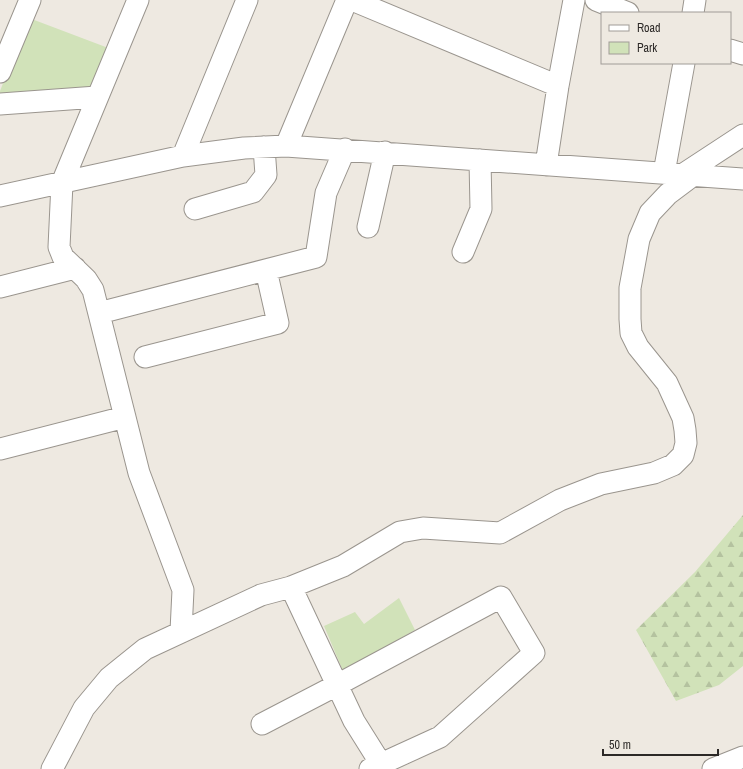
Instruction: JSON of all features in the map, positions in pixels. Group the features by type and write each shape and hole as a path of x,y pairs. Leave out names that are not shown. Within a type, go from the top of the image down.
{"street":[{"path":"0,72 30,0"},
{"path":"138,0 62,183 59,247 63,257 86,279 93,290 139,473 183,590 181,631"},
{"path":"183,156 247,0"},
{"path":"286,146 347,0"},
{"path":"352,0 558,86"},
{"path":"546,165 558,86 574,0"},
{"path":"596,0 626,12"},
{"path":"693,12 695,0"},
{"path":"731,50 743,54"},
{"path":"52,769 84,708 109,678 144,649 261,595 291,587 343,566 400,532 423,528 500,533 560,500 600,484 654,473 674,465 683,455 686,443 682,418 667,383 638,347 631,333 630,288 639,239 650,213 668,194 679,175 684,64"},
{"path":"0,104 97,97"},
{"path":"679,175 743,135"},
{"path":"0,196 183,156 244,148 286,146 345,149 743,179"},
{"path":"195,209 253,192 266,175 264,147"},
{"path":"99,313 316,257 326,193 345,149"},
{"path":"368,227 385,152"},
{"path":"463,252 481,209 480,160"},
{"path":"0,287 75,268"},
{"path":"145,357 278,323 266,270"},
{"path":"0,449 125,417"},
{"path":"262,724 337,686 501,597 534,653 440,737 376,766 337,686 291,587"},
{"path":"713,769 743,757"}],"green space":[{"path":"29,18 111,49 92,91 0,95 0,91"},
{"path":"743,515 743,666 719,685 676,701 636,630 695,572"},
{"path":"399,598 415,630 343,671 324,626 355,612 364,624"}]}
